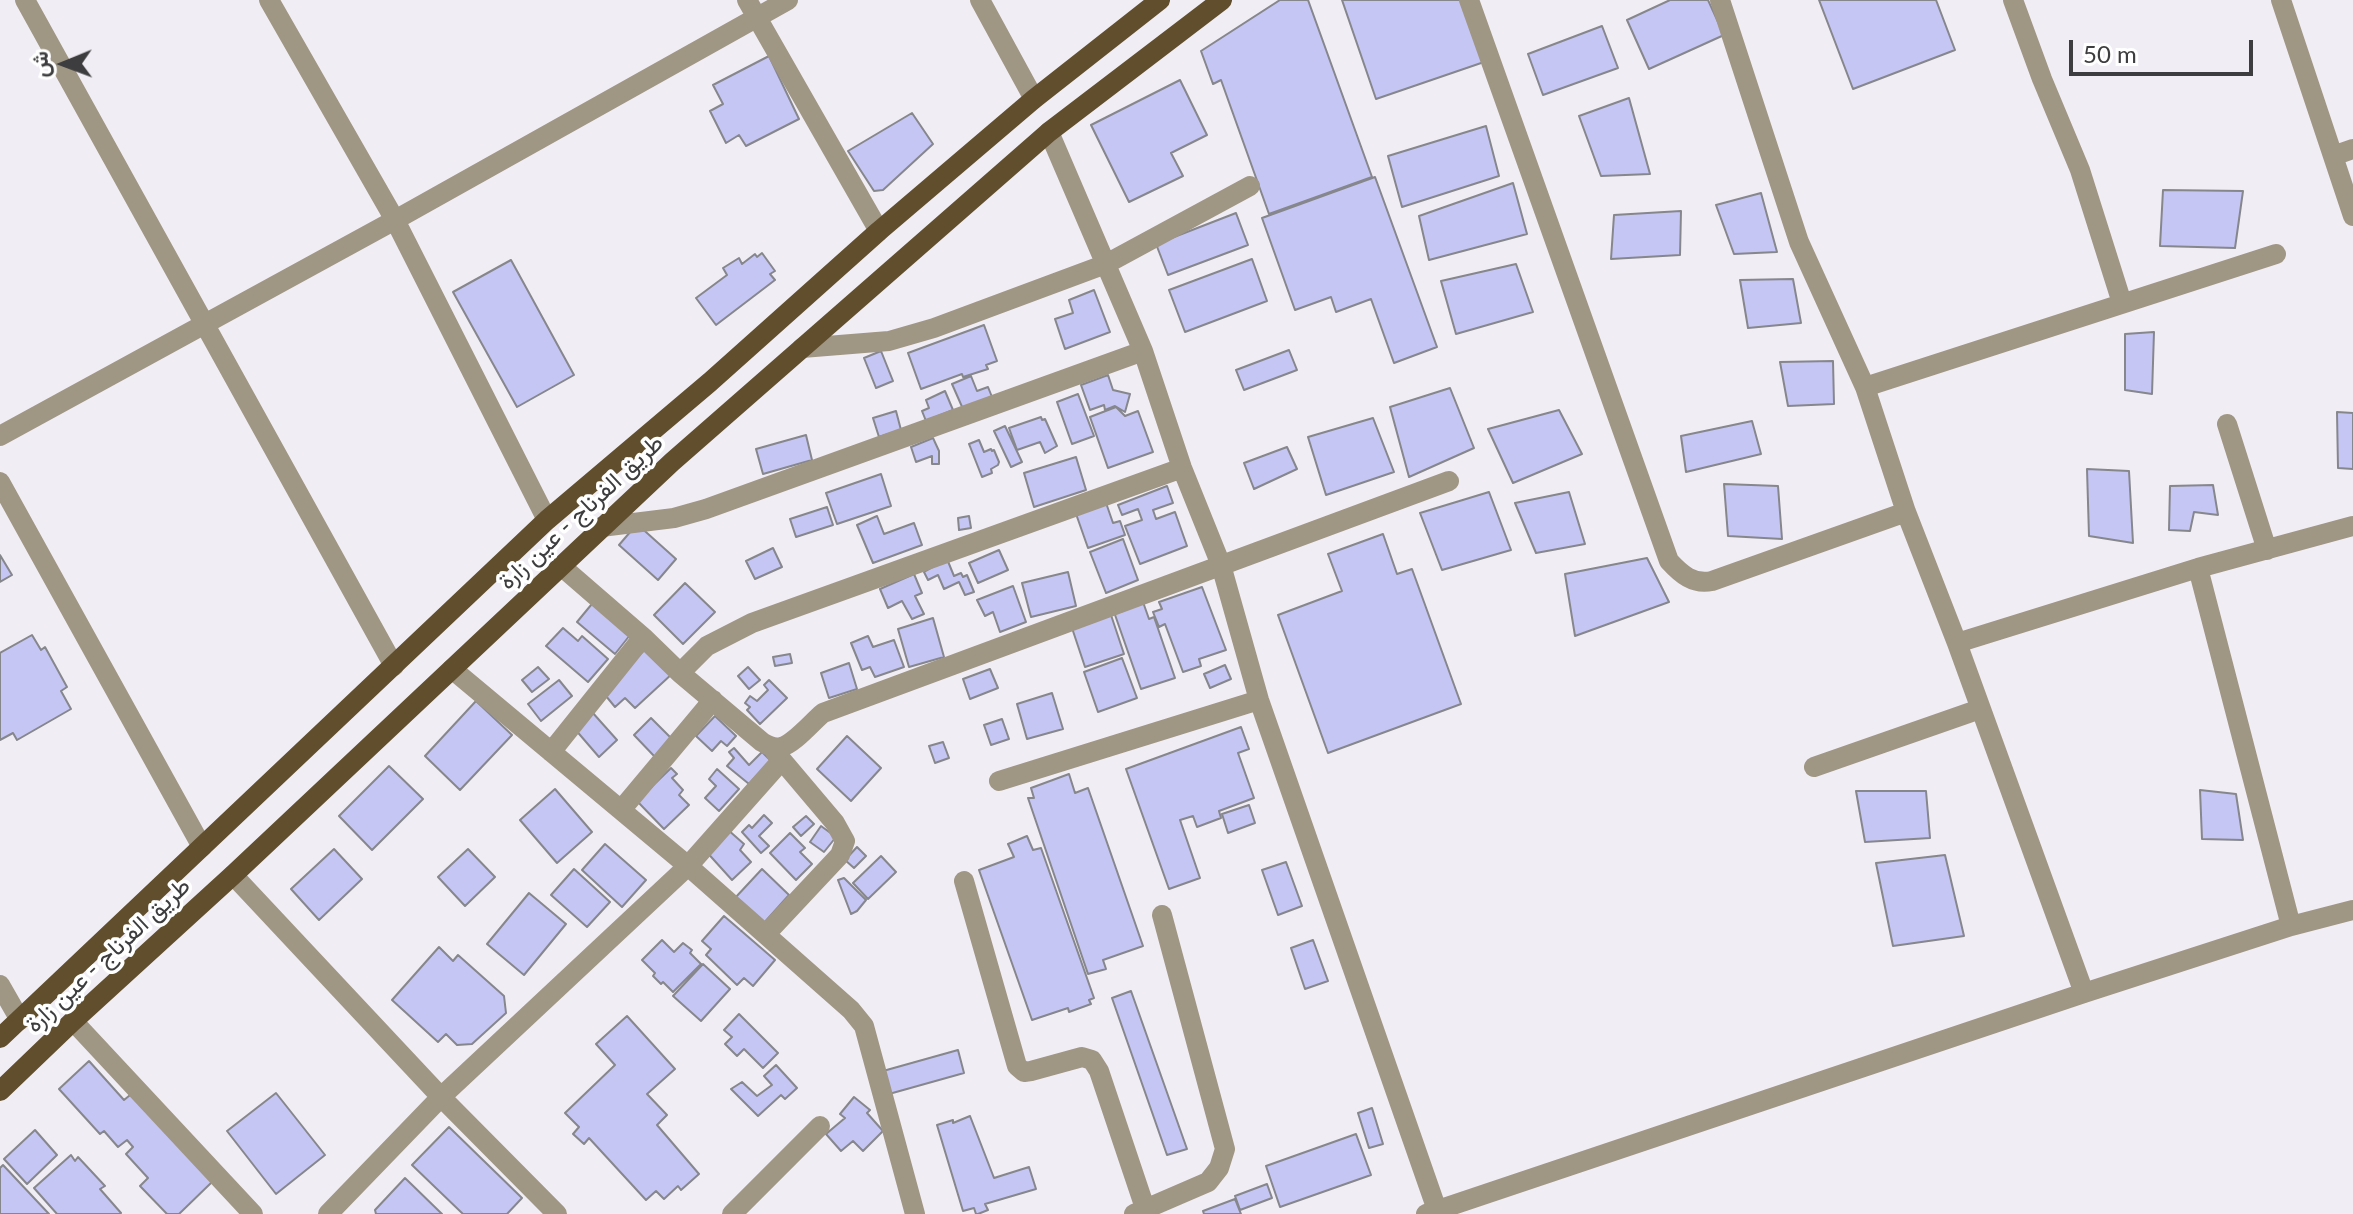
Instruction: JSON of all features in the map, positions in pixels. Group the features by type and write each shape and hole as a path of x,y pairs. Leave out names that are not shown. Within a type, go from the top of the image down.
{"main road":[{"name":"طريق الفرناج - عين زارة","path":"0,1038 547,520 1034,99 1160,0"},
{"name":"طريق الفرناج - عين زارة","path":"0,1091 601,527 1049,132 1222,0"}],"street":[{"path":"25,0 394,666"},
{"path":"269,0 395,220 547,520"},
{"path":"0,436 395,220 752,8 788,0"},
{"path":"980,0 1034,99"},
{"path":"1469,0 1669,561 1683,576 1703,583 1906,512"},
{"path":"1720,0 1799,242 1865,387 1906,512 2084,993"},
{"path":"2013,0 2080,170 2122,303"},
{"path":"2281,0 2353,216"},
{"path":"752,8 879,231"},
{"path":"1049,132 1143,351 1182,468 1221,565 1259,700 1431,1212 2084,993 2291,926 2353,910"},
{"path":"2333,156 2353,149"},
{"path":"802,348 889,341 934,328 1106,264 1250,186"},
{"path":"1865,387 2276,254"},
{"path":"601,527 674,518 706,509 1143,351"},
{"path":"2227,424 2267,550"},
{"path":"680,673 707,646 752,623 1182,468"},
{"path":"328,1214 441,1097 688,866 776,753 823,713 1449,481"},
{"path":"0,482 202,847"},
{"path":"1957,643 2198,568 2353,526"},
{"path":"561,566 680,673 776,753 835,823 845,841 840,855 766,934"},
{"path":"2198,568 2291,926"},
{"path":"551,752 643,637"},
{"path":"452,669 688,866 851,1010 864,1026 915,1214"},
{"path":"621,810 713,700"},
{"path":"999,781 1259,700"},
{"path":"1814,767 1980,709"},
{"path":"233,875 441,1097 557,1214"},
{"path":"964,881 1017,1066 1024,1072 1082,1057 1092,1060 1099,1071 1142,1213 1208,1182 1219,1168 1225,1149 1162,915"},
{"path":"0,985 20,1020"},
{"path":"73,1021 253,1214"},
{"path":"732,1214 820,1126"}],"building":[{"path":"1280,0 1308,0 1372,177 1269,214 1221,80 1213,84 1201,51"},
{"path":"1342,0 1465,0 1487,61 1376,99"},
{"path":"1670,0 1708,0 1724,35 1649,69 1627,20"},
{"path":"1819,0 1936,0 1955,50 1853,89"},
{"path":"1602,26 1618,68 1543,95 1528,54"},
{"path":"769,56 799,119 746,146 739,135 726,143 710,111 723,104 713,85"},
{"path":"1180,80 1207,135 1171,153 1183,176 1129,202 1091,125"},
{"path":"1629,98 1650,174 1601,176 1579,116"},
{"path":"912,113 933,144 883,190 874,191 848,151"},
{"path":"1486,126 1499,176 1402,207 1388,156"},
{"path":"1375,177 1437,347 1394,363 1371,299 1336,312 1331,297 1295,310 1262,218"},
{"path":"1513,183 1527,234 1429,260 1419,216"},
{"path":"2163,190 2243,191 2235,248 2160,246"},
{"path":"1761,193 1777,252 1734,254 1716,205"},
{"path":"1681,211 1680,255 1611,259 1614,215"},
{"path":"1236,213 1248,245 1168,275 1156,244"},
{"path":"762,253 775,271 770,274 775,280 716,325 696,298 727,275 723,268 739,258 742,264 755,254 757,257"},
{"path":"1252,259 1267,301 1185,332 1169,290"},
{"path":"511,260 574,375 517,407 453,292"},
{"path":"1516,264 1533,312 1456,334 1441,281"},
{"path":"1793,279 1801,323 1748,328 1740,280"},
{"path":"1094,290 1110,332 1065,349 1055,319 1073,313 1069,300"},
{"path":"984,325 997,361 986,365 988,369 963,377 962,374 921,389 908,353"},
{"path":"2154,332 2152,394 2125,390 2125,334"},
{"path":"1289,350 1297,370 1244,390 1236,370"},
{"path":"881,351 893,381 876,388 864,358"},
{"path":"1833,361 1834,404 1788,406 1780,362"},
{"path":"1108,375 1113,390 1130,394 1125,412 1115,406 1105,410 1104,405 1090,410 1081,385"},
{"path":"971,376 977,391 988,387 994,402 963,409 952,384"},
{"path":"1450,388 1474,448 1409,477 1390,407"},
{"path":"945,391 953,410 926,421 922,411 929,408 926,400"},
{"path":"1078,394 1094,436 1072,444 1057,402"},
{"path":"1116,407 1125,416 1138,411 1153,452 1108,468 1090,417"},
{"path":"1559,410 1582,454 1513,483 1488,429"},
{"path":"896,411 901,430 879,437 873,418"},
{"path":"2337,412 2353,413 2353,469 2338,468"},
{"path":"1041,417 1045,419 1057,446 1045,453 1040,442 1017,450 1009,428"},
{"path":"1373,418 1394,472 1326,495 1308,437"},
{"path":"1752,421 1761,454 1686,472 1681,436"},
{"path":"1005,426 1022,462 1011,467 994,431"},
{"path":"806,435 812,460 763,474 756,449"},
{"path":"933,438 939,451 939,464 932,464 932,456 916,462 911,447"},
{"path":"979,440 984,452 994,450 999,462 991,469 992,473 982,477 969,444"},
{"path":"1287,447 1297,469 1254,489 1244,463"},
{"path":"1076,457 1086,490 1034,507 1024,473"},
{"path":"2087,469 2129,471 2133,543 2089,536"},
{"path":"881,474 891,506 837,524 826,493"},
{"path":"1724,484 1778,486 1782,539 1728,536"},
{"path":"2213,485 2218,515 2194,512 2190,531 2169,530 2170,486"},
{"path":"1167,486 1173,503 1153,510 1156,519 1175,512 1187,546 1140,564 1125,526 1142,520 1138,509 1122,515 1118,505"},
{"path":"1489,492 1511,550 1442,570 1420,513"},
{"path":"1569,492 1585,544 1536,553 1515,503"},
{"path":"1105,500 1113,523 1120,521 1125,535 1088,548 1075,511"},
{"path":"827,507 833,525 796,537 790,519"},
{"path":"877,516 884,534 914,523 922,545 873,563 857,525"},
{"path":"969,516 971,528 959,530 958,518"},
{"path":"637,524 676,559 658,580 619,545"},
{"path":"1383,534 1397,574 1412,569 1461,704 1328,753 1278,615 1342,591 1328,554"},
{"path":"1123,539 1138,580 1106,593 1090,552"},
{"path":"773,548 782,567 755,579 746,561"},
{"path":"999,550 1008,570 978,583 969,563"},
{"path":"0,555 12,575 0,582"},
{"path":"1647,558 1669,602 1575,636 1565,574"},
{"path":"947,559 954,576 961,573 963,577 967,575 974,592 965,595 959,582 944,589 938,575 928,580 924,572"},
{"path":"1068,572 1076,606 1031,617 1022,583"},
{"path":"914,574 922,593 915,596 924,614 912,619 902,601 888,608 880,589"},
{"path":"685,583 715,612 683,644 654,615"},
{"path":"1013,586 1026,622 1000,632 993,612 985,616 977,600"},
{"path":"1202,587 1226,650 1199,659 1201,666 1183,672 1165,624 1159,627 1153,612 1162,609 1159,602"},
{"path":"596,599 634,630 615,654 577,622"},
{"path":"1143,602 1149,619 1154,617 1175,678 1141,689 1114,612"},
{"path":"1111,615 1124,654 1085,667 1072,628"},
{"path":"933,618 944,657 909,667 898,629"},
{"path":"563,628 578,641 582,636 608,659 588,682 546,646"},
{"path":"32,635 41,650 45,647 67,687 61,691 71,709 17,740 13,733 0,740 0,653"},
{"path":"868,636 873,647 894,640 904,667 875,677 870,667 862,670 851,643"},
{"path":"649,646 673,673 635,708 625,698 615,707 601,690"},
{"path":"790,654 792,663 775,666 773,657"},
{"path":"1122,658 1137,698 1098,712 1084,672"},
{"path":"849,663 857,689 829,698 821,673"},
{"path":"1225,665 1231,679 1210,688 1204,674"},
{"path":"538,667 549,679 532,692 522,680"},
{"path":"748,667 760,680 749,689 738,676"},
{"path":"990,669 998,688 970,699 963,679"},
{"path":"559,680 572,696 541,721 528,704"},
{"path":"769,680 787,698 760,724 747,710 750,707 745,703 750,696 757,701 768,690 764,685"},
{"path":"1052,693 1063,729 1027,739 1017,704"},
{"path":"476,701 512,735 460,790 425,756"},
{"path":"592,712 617,740 599,757 574,728"},
{"path":"715,716 736,736 727,746 721,741 712,751 696,736"},
{"path":"651,718 672,739 655,757 634,735"},
{"path":"1002,719 1009,739 991,745 984,725"},
{"path":"1241,727 1249,749 1238,753 1254,798 1219,811 1221,818 1197,827 1193,816 1180,820 1200,878 1169,889 1126,769"},
{"path":"847,736 881,768 851,801 817,769"},
{"path":"943,742 949,758 935,763 929,746"},
{"path":"734,748 749,765 762,752 771,761 749,784 727,766 734,758 729,752"},
{"path":"389,766 423,799 372,850 339,816"},
{"path":"671,768 677,774 672,778 683,790 679,795 689,805 664,829 637,801"},
{"path":"717,769 739,789 719,811 705,798 716,786 709,779"},
{"path":"1069,774 1075,793 1088,788 1143,946 1103,960 1106,969 1088,974 1028,798 1034,798 1031,788"},
{"path":"555,789 592,832 557,863 520,820"},
{"path":"2200,790 2236,794 2243,840 2202,839"},
{"path":"1856,791 1926,791 1930,838 1865,842"},
{"path":"1249,805 1255,823 1228,833 1222,814"},
{"path":"764,815 772,823 759,836 769,846 761,853 742,832 749,825 752,828"},
{"path":"806,816 814,824 801,836 793,827"},
{"path":"821,826 836,837 824,852 810,842"},
{"path":"727,829 744,844 740,850 751,862 732,880 704,849"},
{"path":"790,833 805,848 800,852 812,864 796,880 770,853"},
{"path":"1027,836 1033,850 1041,848 1094,998 1089,1000 1091,1004 1069,1012 1068,1008 1032,1020 979,870 1014,857 1008,844"},
{"path":"605,844 646,880 622,907 582,870"},
{"path":"857,847 866,856 854,868 845,860"},
{"path":"334,849 362,879 319,920 291,889"},
{"path":"468,849 495,877 465,906 438,877"},
{"path":"1945,855 1964,936 1893,946 1876,863"},
{"path":"881,856 896,872 868,899 853,883"},
{"path":"1286,862 1302,906 1278,915 1262,870"},
{"path":"574,869 610,902 587,927 551,895"},
{"path":"762,869 789,895 763,924 735,898"},
{"path":"844,878 866,900 851,914 838,880"},
{"path":"529,893 566,924 524,975 487,944"},
{"path":"724,916 775,960 753,986 744,978 737,985 706,955 711,949 702,941"},
{"path":"662,940 674,952 683,943 701,964 673,992 653,976 655,973 642,960"},
{"path":"1313,940 1328,981 1305,989 1291,948"},
{"path":"439,947 453,961 458,955 504,996 506,1013 472,1044 457,1045 446,1034 438,1042 392,1000"},
{"path":"703,964 730,989 701,1021 673,996"},
{"path":"1131,991 1187,1149 1167,1155 1112,998"},
{"path":"739,1014 778,1053 763,1068 744,1049 737,1056 725,1044 732,1037 724,1030"},
{"path":"627,1016 675,1069 647,1094 667,1115 657,1125 699,1174 681,1190 678,1186 664,1199 656,1191 646,1200 589,1138 584,1144 573,1134 579,1127 565,1113 615,1065 596,1044"},
{"path":"958,1050 964,1073 889,1094 883,1071"},
{"path":"89,1061 124,1100 135,1091 212,1182 179,1214 167,1214 140,1186 148,1178 126,1154 133,1147 127,1140 118,1147 104,1131 100,1134 59,1089"},
{"path":"776,1065 797,1088 785,1099 781,1095 758,1116 731,1089 742,1082 757,1096 772,1085 764,1076"},
{"path":"276,1093 325,1155 276,1194 227,1131"},
{"path":"854,1097 870,1110 867,1113 883,1131 863,1151 853,1141 841,1151 826,1134 845,1118 840,1114"},
{"path":"1372,1108 1383,1144 1369,1148 1358,1113"},
{"path":"970,1116 994,1178 1029,1167 1036,1189 985,1204 988,1210 978,1214 974,1208 963,1211 937,1125"},
{"path":"449,1127 522,1198 507,1214 463,1214 412,1165"},
{"path":"35,1130 57,1155 27,1184 4,1159"},
{"path":"1356,1134 1371,1175 1280,1207 1266,1166"},
{"path":"71,1155 75,1161 78,1157 105,1186 100,1189 120,1214 57,1214 34,1188"},
{"path":"3,1165 49,1214 0,1214 0,1168"},
{"path":"405,1178 442,1214 376,1214 375,1210"},
{"path":"1267,1184 1272,1198 1240,1210 1235,1196"},
{"path":"1235,1199 1241,1214 1204,1214 1203,1211"}]}
